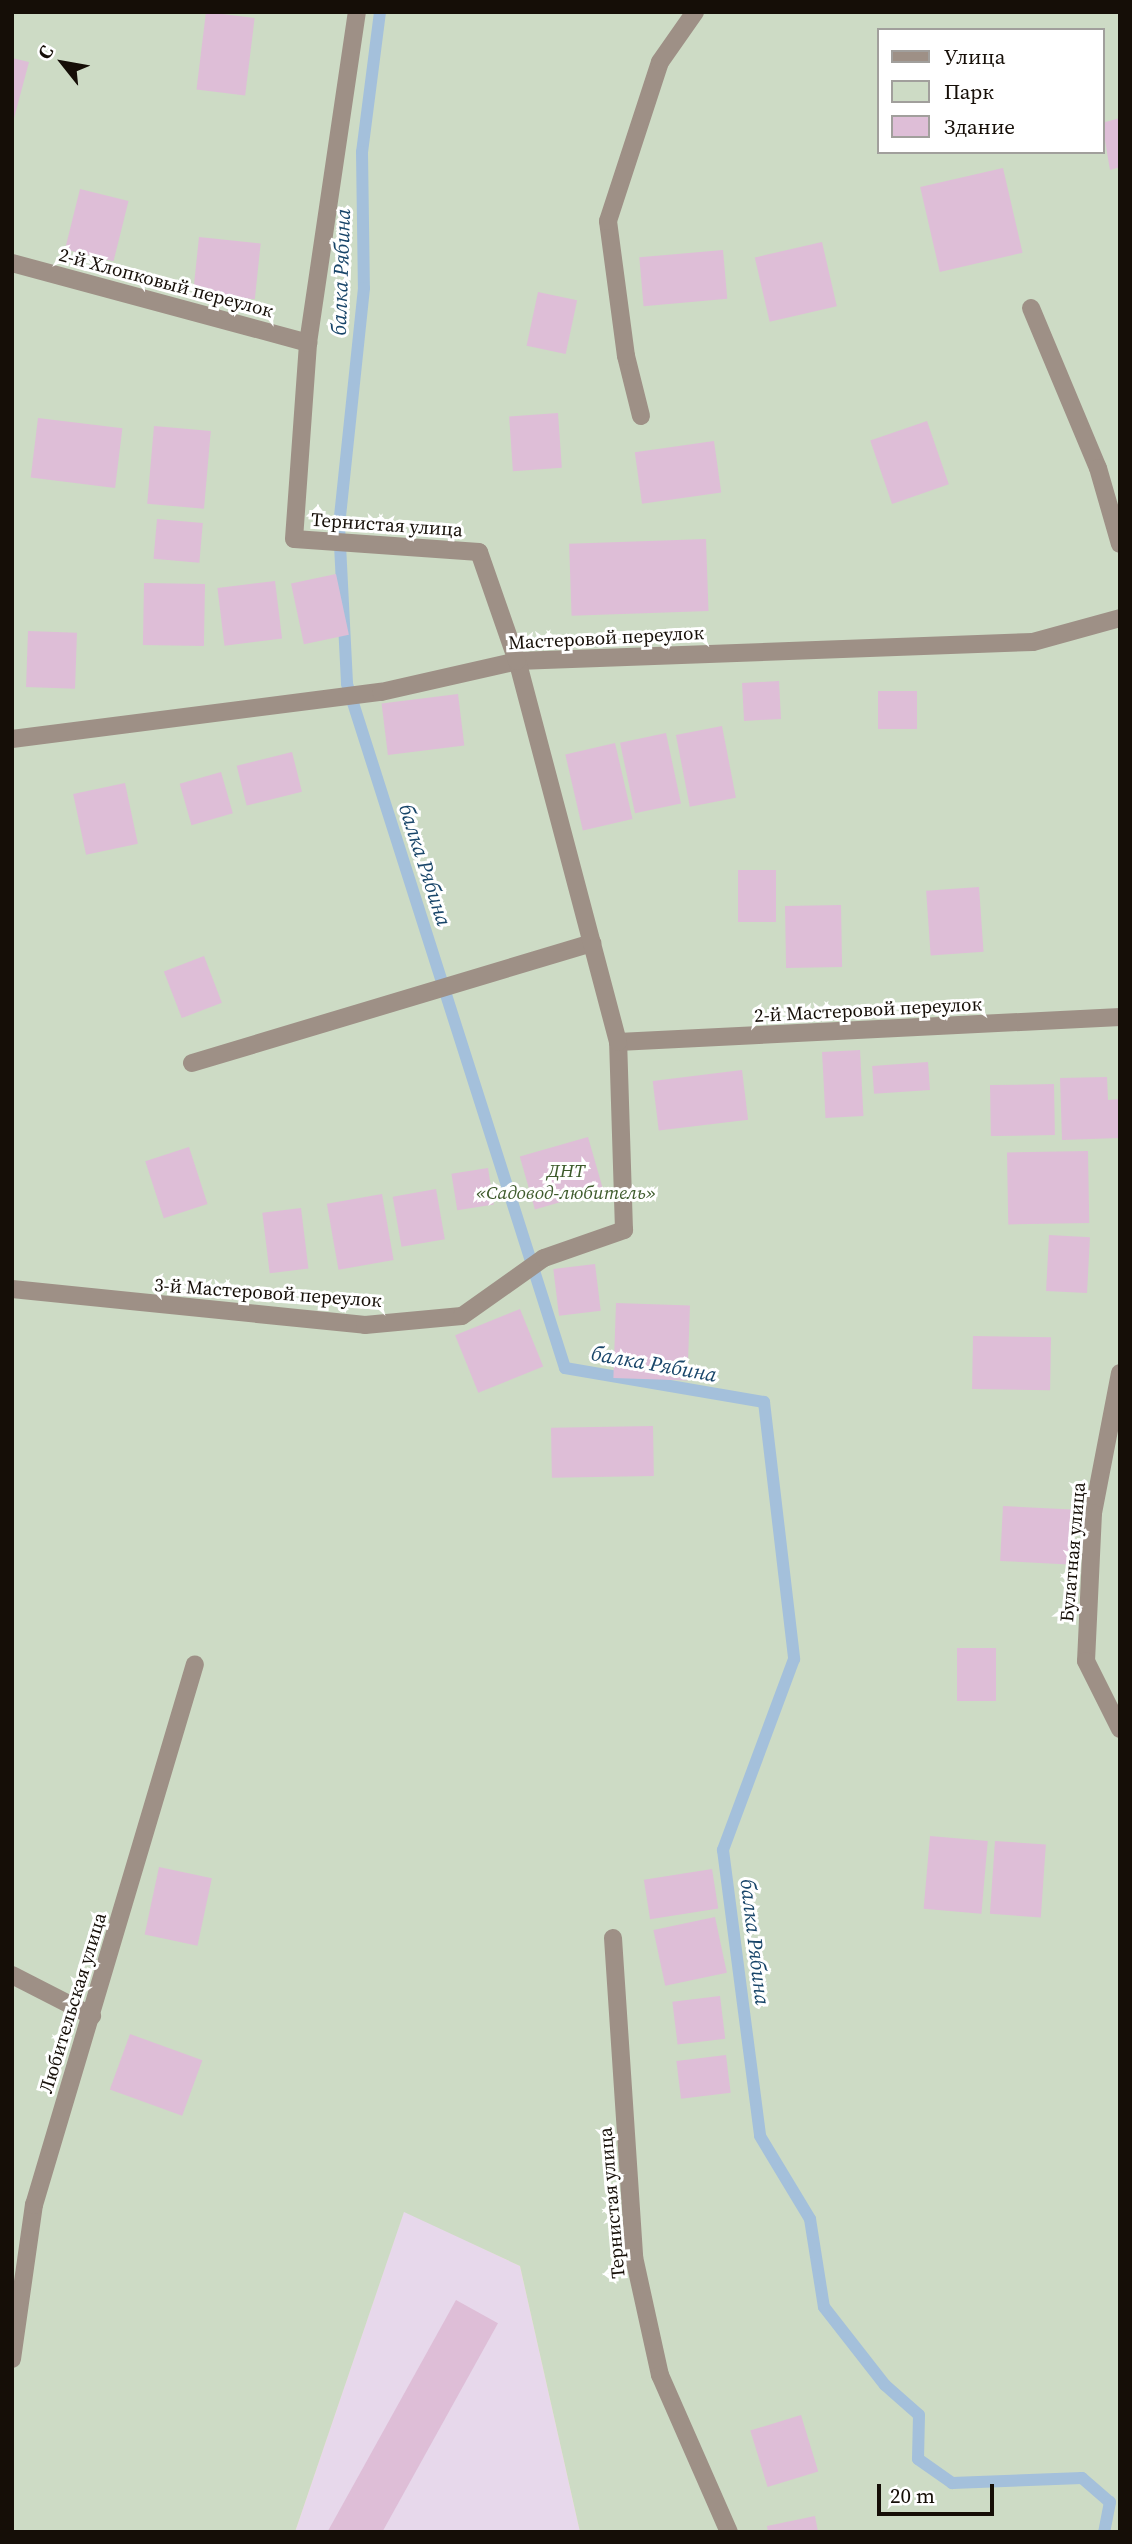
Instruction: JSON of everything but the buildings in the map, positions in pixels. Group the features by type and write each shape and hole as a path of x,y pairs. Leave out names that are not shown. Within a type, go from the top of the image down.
{"street":[{"name":"Тернистая улица","path":"357,12 309,343 293,539 479,552 517,661 618,1041 624,1230"},
{"path":"640,416 625,356 608,221 660,62 695,12"},
{"name":"2-й Хлопковый переулок","path":"12,263 309,343"},
{"path":"1031,308 1098,468 1120,544"},
{"name":"Мастеровой переулок","path":"12,738 381,692 517,661 1033,642 1120,618"},
{"path":"192,1063 592,943"},
{"name":"2-й Мастеровой переулок","path":"618,1041 1120,1017"},
{"name":"3-й Мастеровой переулок","path":"12,1290 365,1325 462,1316 544,1258 624,1230"},
{"name":"Булатная улица","path":"1120,1373 1093,1513 1086,1661 1120,1729"},
{"name":"Любительская улица","path":"12,2359 34,2205 195,1664"},
{"name":"Тернистая улица","path":"613,1938 634,2257 660,2375 729,2532"},
{"path":"12,1975 92,2016"}],"shaded area":[{"path":"404,2211 520,2266 580,2532 295,2532"}],"green space":[{"name":"ДНТ «Садовод-любитель»","path":"12,12 1120,12 1120,2532 580,2532 520,2266 404,2212 295,2532 12,2532"}],"waterway":[{"name":"балка Рябина","path":"380,12 362,152 364,288 339,525 347,684 565,1368 764,1402 794,1659 723,1850 760,2136 810,2219 824,2307 885,2385 919,2415 918,2459 952,2483 1082,2478 1110,2502 1104,2532"}]}
